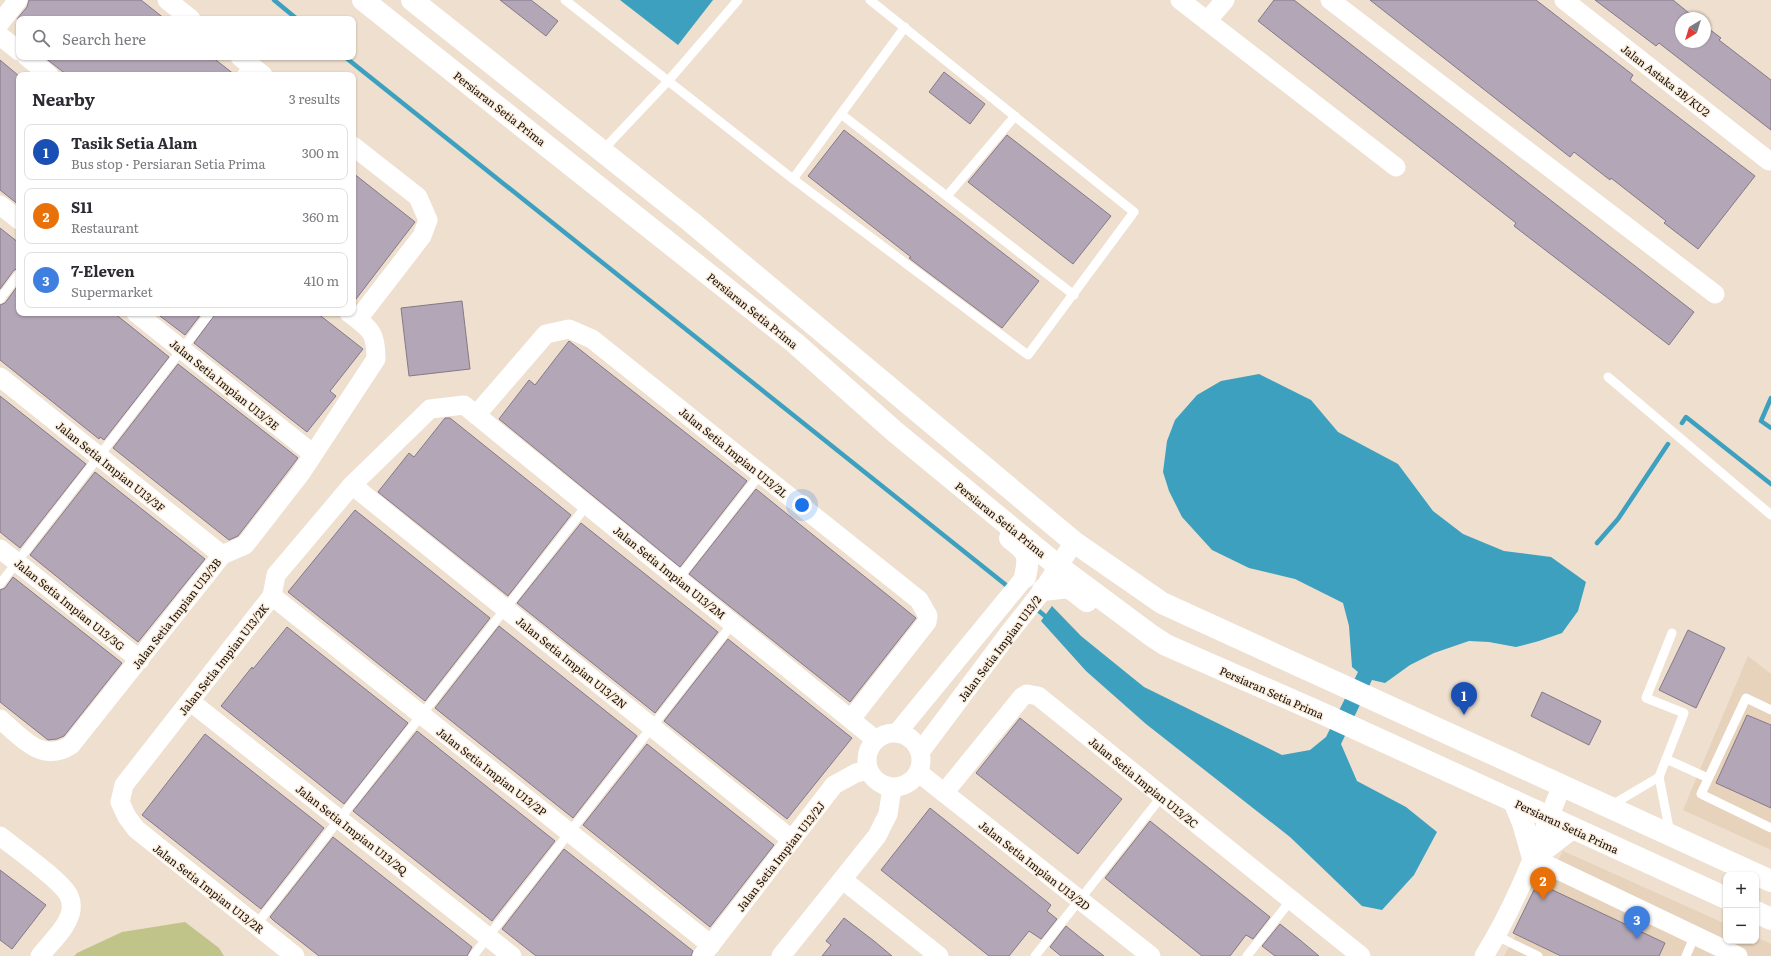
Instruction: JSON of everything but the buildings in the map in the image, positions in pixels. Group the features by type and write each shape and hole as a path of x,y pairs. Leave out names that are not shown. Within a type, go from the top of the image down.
{"street":[{"path":"0,23 18,0"},
{"path":"167,0 187,16"},
{"name":"Persiaran Setia Prima","path":"363,0 795,343 894,431 1058,566 1152,636 1166,645 1328,716 1723,897"},
{"path":"412,0 690,221 1074,542 1162,603 1375,702 1562,785 1771,881"},
{"path":"1180,0 1396,167"},
{"path":"1207,21 1225,0"},
{"path":"1330,0 1715,294"},
{"name":"Jalan Astaka 3B/KU2","path":"1564,0 1769,160"},
{"path":"0,36 16,49"},
{"path":"31,60 45,72"},
{"path":"356,148 418,197 428,220 422,236 359,321"},
{"path":"0,205 16,218"},
{"path":"690,221 684,227 686,237 759,297 795,343"},
{"name":"Jalan Setia Impian U13/3E","path":"140,316 313,454"},
{"name":"Jalan Setia Impian U13/3B","path":"0,719 33,746 43,751 62,751 71,745 222,555 245,545 301,473 376,359 376,345 359,321"},
{"name":"Jalan Setia Impian U13/2L","path":"470,410 546,334 569,329 592,339 919,600 926,610 928,616 927,622 851,719"},
{"name":"Jalan Setia Impian U13/3F","path":"0,377 222,555"},
{"name":"Jalan Setia Impian U13/2K","path":"127,817 120,802 124,785 191,702 272,596 276,575 352,485 430,410 470,410"},
{"name":"Jalan Setia Impian U13/2M","path":"470,410 876,740"},
{"path":"894,431 919,464 1022,548 1029,560 1025,577"},
{"name":"Jalan Setia Impian U13/2N","path":"352,485 792,840"},
{"name":"Jalan Setia Impian U13/2","path":"920,752 1043,590 1074,542"},
{"name":"Jalan Setia Impian U13/3G","path":"0,548 140,660"},
{"name":"Jalan Setia Impian U13/2","path":"897,733 1025,577"},
{"path":"1043,590 1069,587 1126,631 1152,636"},
{"name":"Jalan Setia Impian U13/2P","path":"272,596 569,832 707,950"},
{"path":"945,675 965,691"},
{"name":"Jalan Setia Impian U13/2C","path":"944,793 1022,697 1027,694 1038,696 1361,956"},
{"name":"Jalan Setia Impian U13/2Q","path":"191,702 512,956"},
{"path":"897,733 912,739 920,752 922,759 918,773 907,784 892,788 878,782 868,770 868,753 876,740 890,734 897,733"},
{"name":"Jalan Setia Impian U13/2J","path":"707,950 834,786 856,773 868,770"},
{"name":"Jalan Setia Impian U13/2D","path":"918,773 1151,956"},
{"path":"1484,956 1497,936 1533,858 1562,785"},
{"path":"781,956 877,836 888,814 892,788"},
{"path":"1514,801 1523,823 1533,858 1738,956"},
{"name":"Jalan Setia Impian U13/2R","path":"127,817 136,829 147,839 295,956"},
{"path":"1533,858 1572,828"},
{"path":"0,836 62,885 70,896 72,906 70,916 40,956"},
{"path":"842,880 939,956"},
{"path":"1759,913 1771,918"}],"lane":[{"path":"565,0 669,80 793,179 1028,356 1134,212 870,0"},
{"path":"602,151 669,80 738,0"},
{"path":"793,179 905,27"},
{"path":"840,114 1074,295"},
{"path":"947,196 1015,116"},
{"path":"0,299 16,278"},
{"path":"0,584 208,316"},
{"path":"1608,377 1771,515"},
{"path":"678,579 761,473"},
{"path":"256,925 587,504"},
{"path":"473,956 733,623"},
{"path":"1670,835 1659,777 1684,713 1646,698 1672,633"},
{"path":"1771,710 1746,698 1701,794 1771,828"},
{"path":"1666,759 1708,778"},
{"path":"1609,807 1659,777"},
{"path":"1035,956 1162,796"},
{"path":"1247,956 1291,900"},
{"path":"1686,956 1695,935"},
{"path":"1497,936 1538,956"}],"shaded area":[{"path":"1748,656 1771,674 1771,850 1683,810"},
{"path":"1563,851 1723,923 1723,944 1759,944 1759,938 1771,944 1771,956 1504,956"}],"green space":[{"path":"185,922 219,948 224,956 74,956 77,953 122,932"}],"water":[{"path":"620,0 713,0 678,45"},
{"path":"1259,374 1311,400 1338,432 1398,464 1433,511 1463,534 1504,551 1551,557 1586,582 1578,611 1562,633 1516,647 1489,642 1469,641 1434,653 1410,665 1385,683 1372,680 1341,744 1357,781 1406,807 1437,832 1414,875 1382,910 1362,906 1290,837 1146,724 1086,671 1041,621 1052,606 1081,636 1144,687 1282,755 1310,750 1326,737 1358,672 1352,667 1349,626 1343,603 1295,579 1249,568 1212,550 1182,517 1169,491 1163,472 1167,441 1175,420 1197,395 1221,381"}],"waterway":[{"path":"274,0 293,16"},
{"path":"349,60 1011,589"},
{"path":"1771,398 1761,421 1771,428"},
{"path":"1682,423 1686,417 1771,484"},
{"path":"1597,543 1618,519 1668,444"},
{"path":"1034,607 1045,616"}],"place":[{"name":"Tasik Setia Alam","path":"1464,715"},
{"name":"S11","path":"1543,900"},
{"name":"7-Eleven","path":"1637,939"}]}
